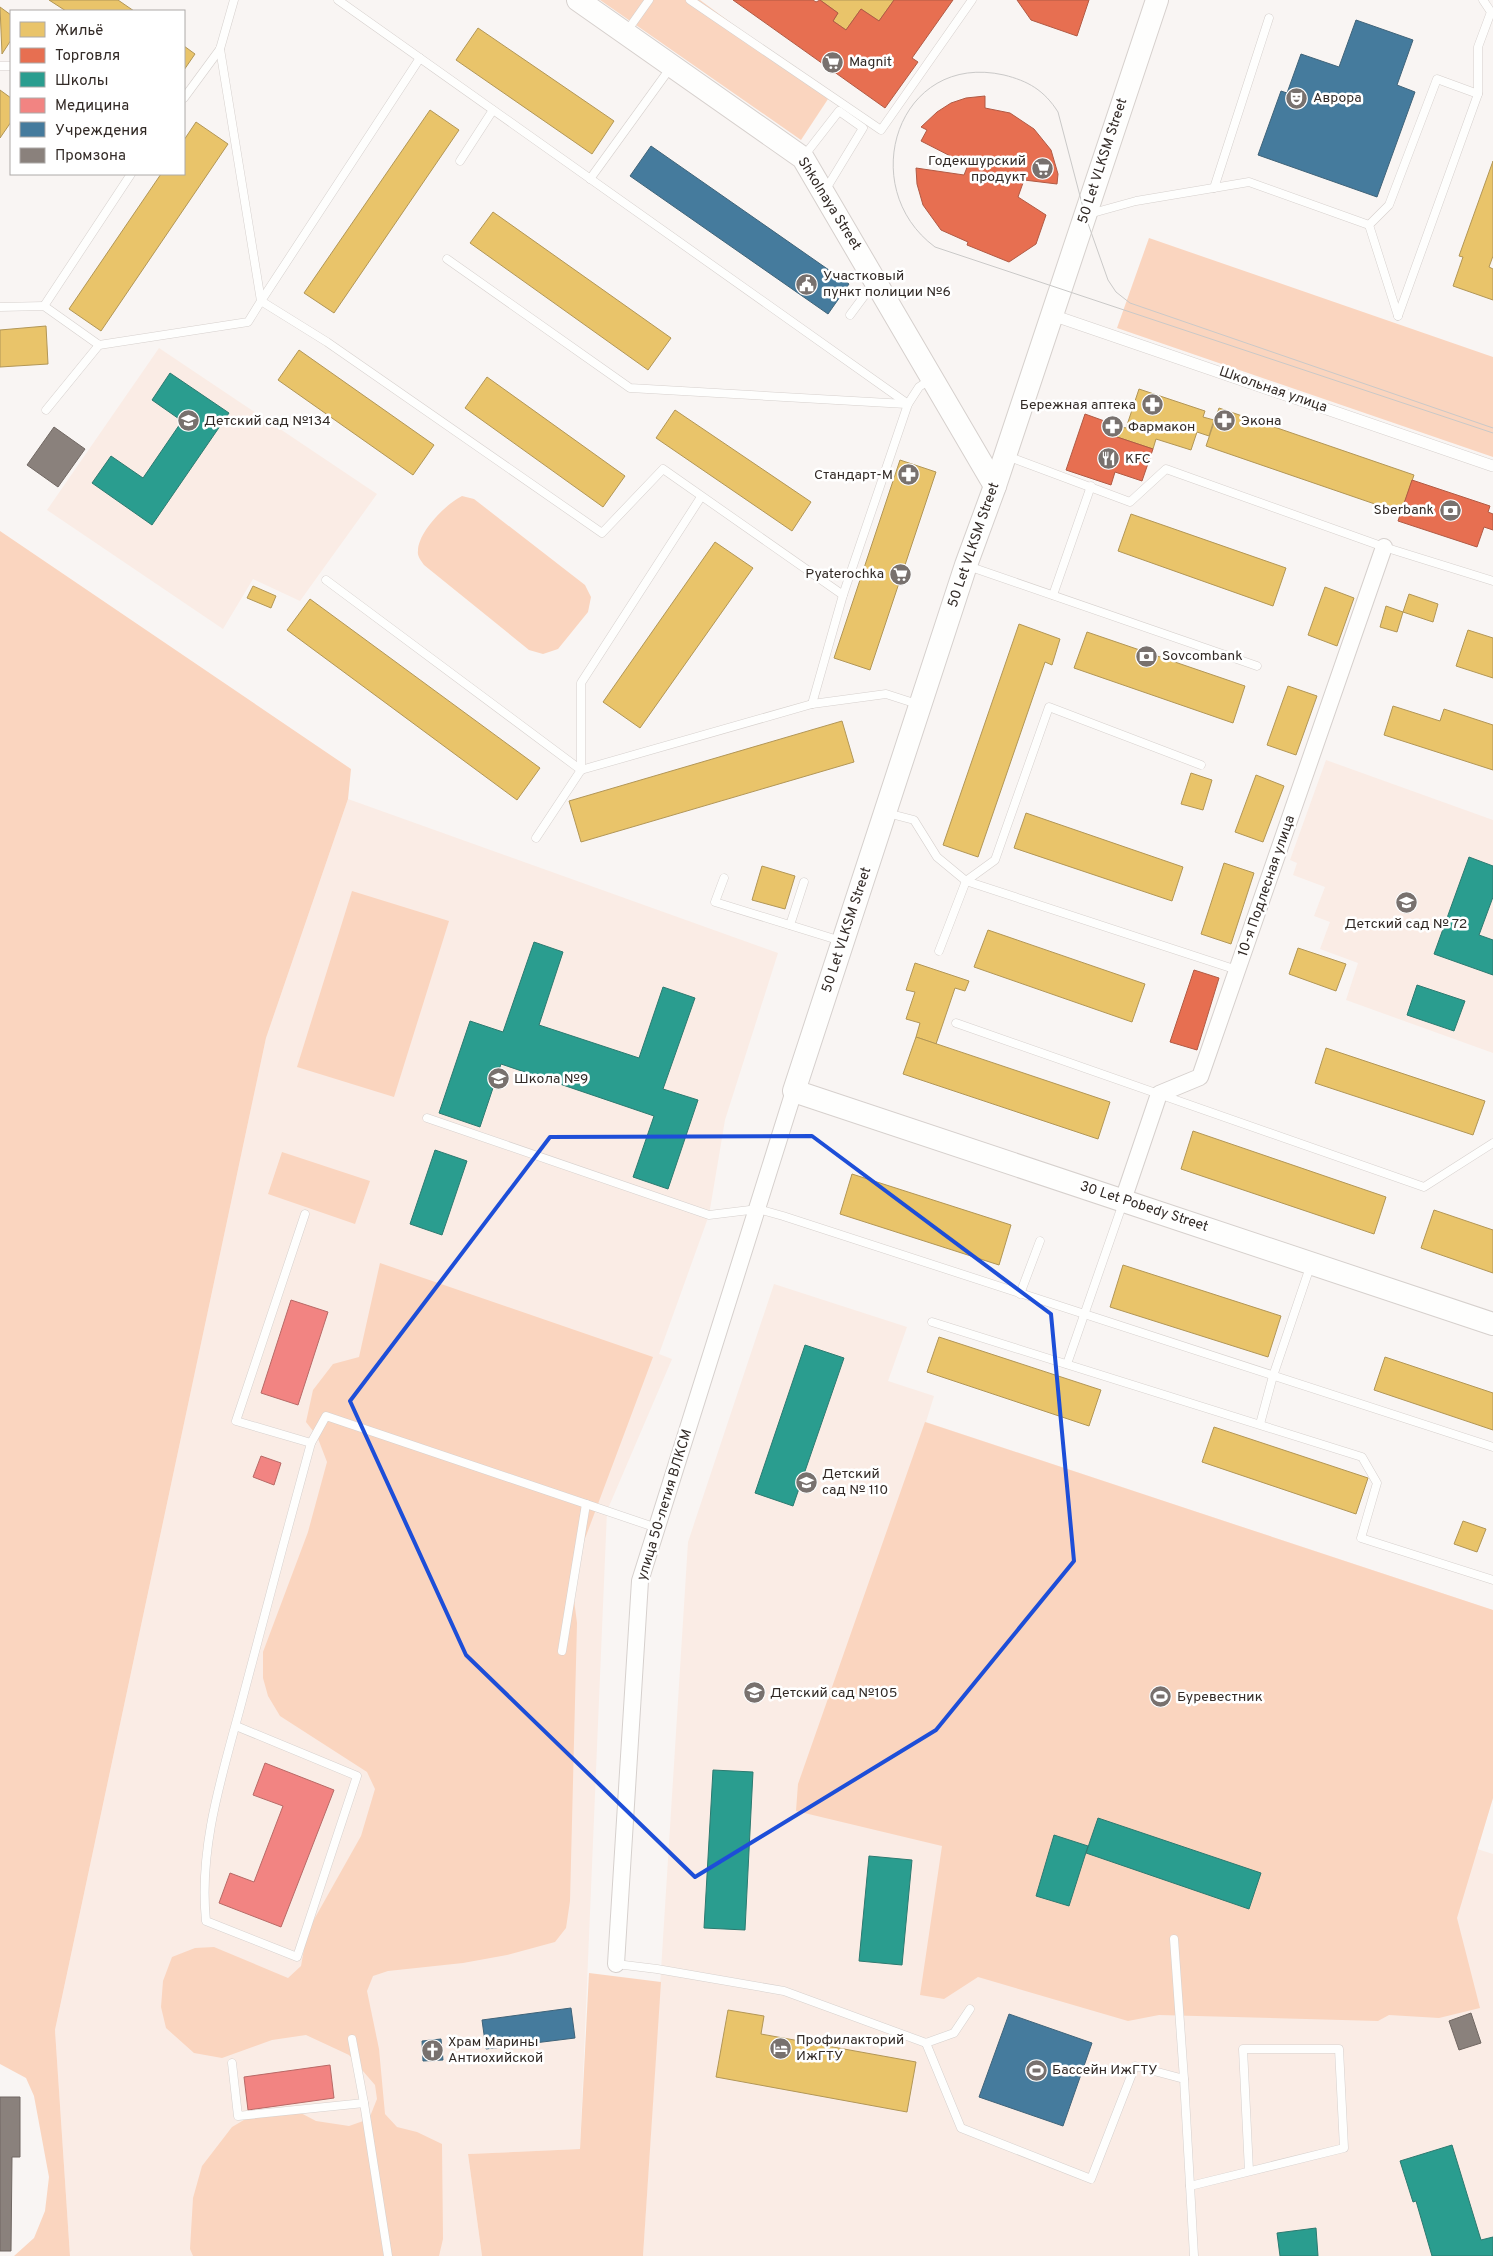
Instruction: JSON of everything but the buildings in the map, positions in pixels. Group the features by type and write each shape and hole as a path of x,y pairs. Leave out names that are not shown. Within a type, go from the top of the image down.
{"main road":[{"name":"Shkolnaya Street","path":"578,0 803,158 996,486"},
{"name":"50 Let VLKSM Street","path":"794,1092 966,565 996,486 1157,0"},
{"name":"30 Let Pobedy Street","path":"794,1092 1493,1324"}],"street":[{"name":"Школьная улица","path":"1052,315 1493,466"},
{"name":"10-я Подлесная улица","path":"1158,1094 1200,1077 1384,546"},
{"name":"улица 50-летия ВЛКСМ","path":"616,1964 640,1581 794,1092"},
{"path":"1123,1200 1158,1094"}],"lane":[{"path":"185,97 220,49 234,0"},
{"path":"338,0 908,404"},
{"path":"625,33 649,0"},
{"path":"690,0 881,130 972,0"},
{"path":"1369,225 1398,316 1478,94 1478,47 1491,12 1483,0"},
{"path":"1214,188 1269,18"},
{"path":"220,49 261,301 327,342 602,533 663,469 843,595"},
{"path":"46,410 99,346 248,322 420,58"},
{"path":"590,179 672,66"},
{"path":"1369,225 1389,205 1437,79 1478,94"},
{"path":"460,161 493,110"},
{"path":"803,158 838,111 864,128 824,192"},
{"path":"44,306 130,175"},
{"path":"1085,215 1136,201 1249,182 1369,225"},
{"path":"447,260 630,388 908,404"},
{"path":"850,315 867,292 879,287"},
{"path":"0,307 44,306 99,346"},
{"path":"812,704 843,595 908,404 919,387 933,378"},
{"path":"1006,455 1130,502 1166,469 1384,546 1493,581"},
{"path":"1053,595 1092,486"},
{"path":"536,838 581,770 581,683 701,497"},
{"path":"966,565 1257,666"},
{"path":"326,580 581,770"},
{"path":"581,770 812,704 886,694 920,705"},
{"path":"939,952 966,881 995,860 1049,707 1202,765"},
{"path":"886,812 914,820 937,857 966,881 1238,970"},
{"path":"724,878 716,902 843,941"},
{"path":"790,925 804,882"},
{"path":"956,1023 1424,1187 1493,1143"},
{"path":"427,1118 709,1215 758,1209 1493,1447"},
{"path":"1067,1364 1123,1200"},
{"path":"305,1214 236,1421 311,1443"},
{"path":"1020,1294 1040,1241"},
{"path":"1260,1424 1273,1376 1311,1263"},
{"path":"932,1322 1260,1424 1362,1458 1377,1483 1362,1538 1493,1580"},
{"path":"236,1726 357,1776 297,1957 206,1921 204,1902 208,1831 311,1443 326,1416 657,1528"},
{"path":"562,1651 586,1504"},
{"path":"1174,1939 1194,2256"},
{"path":"616,1964 657,1969 784,1991 926,2043 954,2033 970,2009"},
{"path":"352,2040 388,2256"},
{"path":"926,2043 961,2128 1091,2179 1135,2066 1184,2080"},
{"path":"1190,2186 1344,2148 1339,2049 1243,2049 1249,2171"},
{"path":"232,2063 238,2116 364,2103"}],"highlighted area":[{"path":"812,1136 1051,1314 1074,1561 936,1730 695,1877 466,1655 350,1401 550,1137"}],"shaded area":[{"path":"600,0 700,0 830,96 801,140"},
{"path":"1149,238 1493,357 1493,457 1117,328"},
{"name":"Детский сад №134","path":"159,348 377,494 300,601 253,579 223,629 47,510"},
{"path":"462,496 474,499 585,585 591,597 588,612 558,649 543,654 529,650 424,565 418,553 419,544 423,536 434,519 448,505"},
{"path":"0,531 351,769 348,799 266,1038 55,2030 70,2256 14,2256 34,2238 45,2211 49,2177 34,2096 26,2078 0,2064"},
{"name":"Детский сад № 72","path":"1326,760 1493,820 1493,1053 1346,1000 1358,963 1320,949 1330,922 1314,916 1325,887 1293,875 1297,863 1290,860"},
{"path":"348,799 778,953 725,1120 709,1215 659,1354 672,1359 607,1511 580,2149 468,2154 482,2256 70,2256 55,2030 266,1038"},
{"path":"352,891 449,921 394,1097 297,1067"},
{"path":"282,1152 370,1181 355,1224 268,1194"},
{"path":"380,1263 653,1357 571,1576 577,1623 570,1901 566,1928 555,1942 507,1955 463,1963 388,1971 373,1976 367,1991 379,2049 385,2114 397,2127 417,2132 442,2144 443,2239 439,2256 193,2256 190,2249 193,2198 202,2166 232,2127 249,2117 297,2111 316,2121 349,2126 369,2119 377,2099 375,2085 349,2055 306,2035 272,2040 222,2058 194,2053 166,2028 161,2007 163,1981 172,1957 195,1948 214,1947 288,1978 301,1966 307,1932 361,1836 375,1789 367,1772 280,1716 268,1696 263,1678 263,1652 308,1532 327,1462 317,1436 306,1422 313,1390 333,1364 359,1357"},
{"path":"774,1284 907,1327 888,1381 934,1396 926,1422 1493,1610 1493,1798 1477,1849 1493,1854 1493,2256 643,2256 688,1542"},
{"name":"Буревестник","path":"925,1422 1493,1610 1493,1798 1457,1918 1480,2008 1439,2018 1389,2015 1378,2021 1159,2015 1128,2021 978,1977 944,1999 920,1995 942,1846 796,1811 798,1784"},
{"path":"589,1973 661,1982 643,2256 482,2256 468,2154 580,2149"}],"tram line":[{"path":"1493,428 1130,303 1116,292 1108,280 1085,215 1058,112 1041,92 1021,80 1004,75 967,73 937,83 914,103 899,130 893,160 897,191 910,221 935,247 1493,433"}],"place":[{"name":"Magnit","path":"833,62"},
{"name":"Аврора","path":"1297,98"},
{"name":"Годекшурский продукт","path":"1042,169"},
{"name":"Участковый пункт полиции №6","path":"807,284"},
{"name":"Бережная аптека","path":"1152,405"},
{"name":"Детский сад №134","path":"188,421"},
{"name":"Экона","path":"1225,421"},
{"name":"Фармакон","path":"1112,427"},
{"name":"KFC","path":"1109,459"},
{"name":"Стандарт-М","path":"909,475"},
{"name":"Sberbank","path":"1450,510"},
{"name":"Pyaterochka","path":"900,574"},
{"name":"Sovcombank","path":"1146,656"},
{"name":"Детский сад № 72","path":"1406,902"},
{"name":"Школа №9","path":"498,1079"},
{"name":"Детский сад № 110","path":"806,1482"},
{"name":"Детский сад №105","path":"754,1693"},
{"name":"Буревестник","path":"1161,1697"},
{"name":"Профилакторий ИжГТУ","path":"780,2048"},
{"name":"Храм Марины Антиохийской","path":"432,2050"},
{"name":"Бассейн ИжГТУ","path":"1036,2070"}]}
